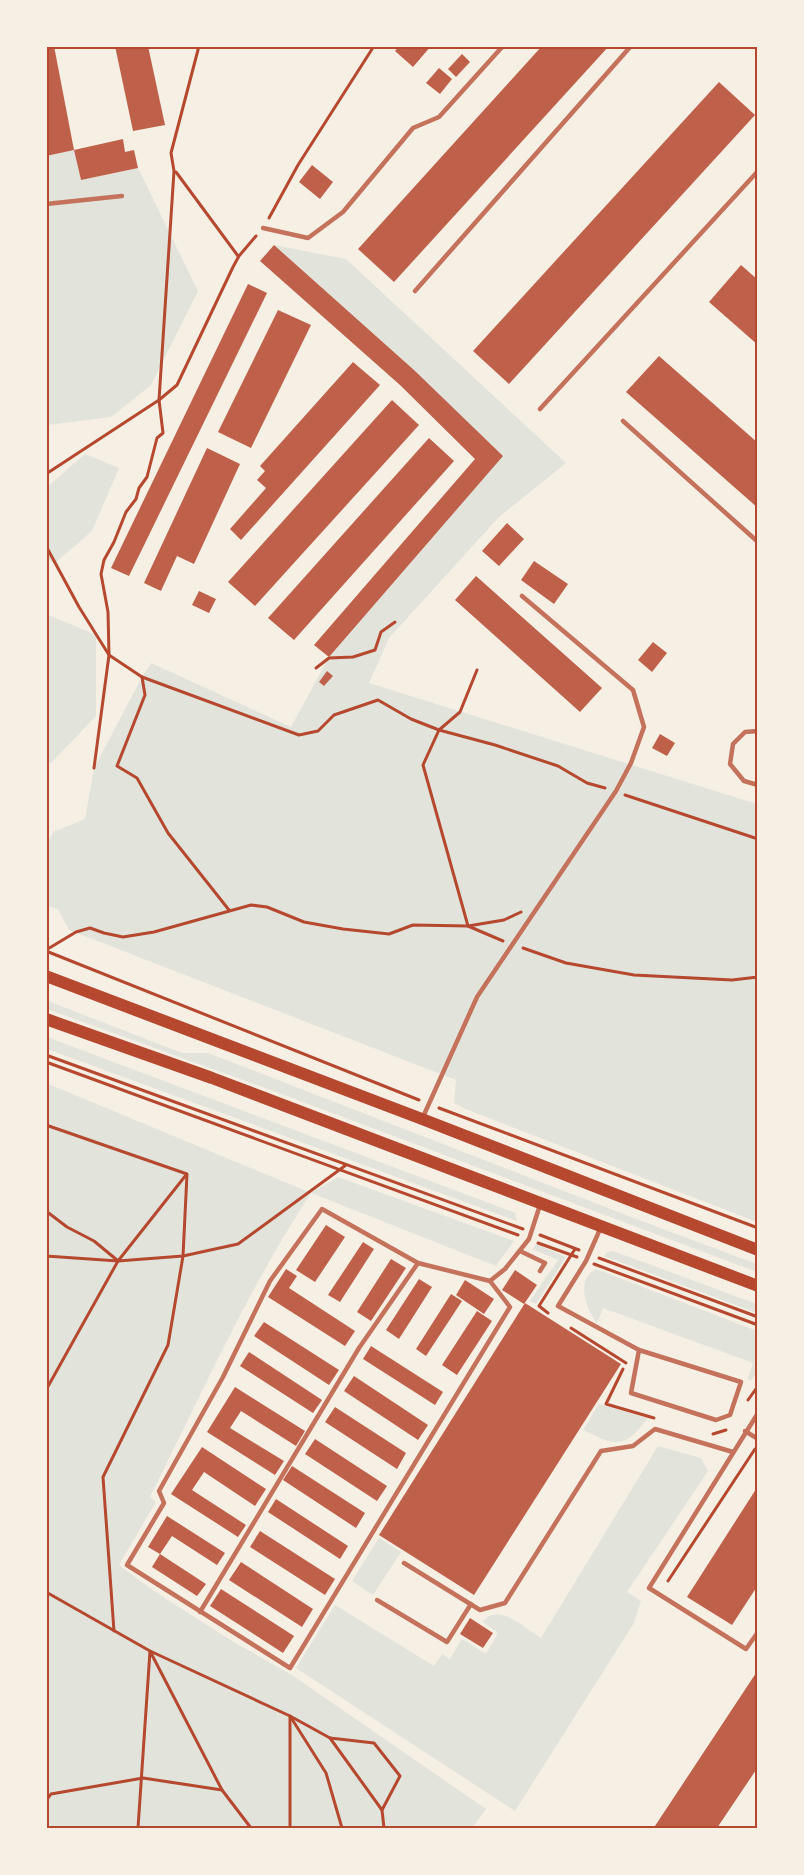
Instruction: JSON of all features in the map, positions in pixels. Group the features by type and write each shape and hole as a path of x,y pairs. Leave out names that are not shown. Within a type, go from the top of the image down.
{"main road":[{"path":"46,976 758,1250"},
{"path":"46,1019 212,1078 758,1286"}],"lane":[{"path":"263,228 308,238 318,233 344,212 413,128 439,117 503,46"},
{"path":"415,291 631,46"},
{"path":"540,409 758,171"},
{"path":"46,204 122,196"},
{"path":"623,421 758,542"},
{"path":"422,1119 477,997 616,791 631,763 644,727 633,690 522,596"},
{"path":"758,731 745,732 733,744 730,764 744,781 758,785"},
{"path":"490,1281 505,1269 529,1239 540,1204"},
{"path":"322,1209 418,1263 490,1281 510,1307 290,1668 127,1565 164,1503 159,1491 223,1377 270,1281 322,1209"},
{"path":"601,1227 586,1261 558,1306 639,1350 741,1382 730,1415 716,1420 631,1393 639,1350"},
{"path":"520,1251 545,1263 540,1270"},
{"path":"200,1611 359,1348 418,1263"},
{"path":"758,1413 649,1588 746,1649 758,1632"},
{"path":"404,1563 480,1610 505,1603 601,1451 633,1446 655,1429 733,1452"},
{"path":"746,1431 758,1439"},
{"path":"377,1600 447,1642 471,1605"}],"path":[{"path":"94,768 109,655 108,612 101,574 104,560 126,512 136,499 139,488 147,477 157,438 163,433 159,400 174,171 171,153 199,46"},
{"path":"46,474 159,400 177,385 238,256 263,228 298,165 374,46"},
{"path":"174,171 238,256"},
{"path":"46,546 79,607 109,655 142,677 299,735 318,732 334,715 378,700 411,719 439,730 495,745 558,766 587,783 758,839"},
{"path":"316,668 329,658 353,657 375,650 381,632 395,622"},
{"path":"468,926 423,765 439,730 460,712 477,670"},
{"path":"142,677 145,694 117,766 137,778 168,833 229,910"},
{"path":"46,950 76,932 90,928 123,937 154,932 251,905 267,907 304,922 389,934 413,925 468,926 504,920 541,903"},
{"path":"468,926 513,945 566,963 634,975 732,980 758,976"},
{"path":"46,950 428,1104 758,1228"},
{"path":"46,1055 758,1317"},
{"path":"46,1062 758,1325"},
{"path":"46,1125 187,1174"},
{"path":"46,1256 118,1262 183,1256 238,1244 346,1165"},
{"path":"114,1631 103,1477 168,1345 183,1256 187,1174"},
{"path":"46,1390 118,1262 187,1174"},
{"path":"46,1211 67,1227 94,1241 118,1262"},
{"path":"660,1595 758,1444"},
{"path":"46,1592 150,1652 290,1716 330,1738 374,1743 400,1776 382,1810"},
{"path":"138,1828 150,1652"},
{"path":"150,1652 222,1790 251,1828"},
{"path":"290,1716 290,1828"},
{"path":"290,1716 326,1773 342,1828"},
{"path":"330,1738 382,1810 384,1828"},
{"path":"46,1801 49,1793 143,1778 222,1790"}],"shaded area":[{"path":"74,150 81,180 138,168 198,291 151,385 111,417 47,425 46,156"},
{"path":"274,245 346,259 566,463 499,517 389,638 369,683 757,804 757,1222 468,1110 454,1103 456,1080 69,930 58,909 47,906 47,844 53,832 85,819 94,768 151,663 291,727 329,657 502,456 414,370"},
{"path":"85,454 119,468 92,531 55,563 47,559 46,488"},
{"path":"46,616 96,635 96,716 51,763 47,762"},
{"path":"48,1001 182,1053 208,1053 757,1264 757,1272 47,1009"},
{"path":"47,1037 515,1213 517,1221 47,1049"},
{"path":"46,1083 311,1193 246,1304 150,1497 156,1502 119,1565 154,1591 232,1641 292,1675 486,1809 472,1828 47,1828"},
{"path":"338,1177 514,1241 496,1266 311,1193"},
{"path":"536,1244 566,1257 536,1304 530,1301 558,1260 532,1249"},
{"path":"613,1251 757,1304 757,1313 604,1256 607,1252"},
{"path":"596,1269 757,1331 757,1372 751,1381 748,1378 753,1363 603,1308 597,1323 584,1295 586,1280"},
{"path":"599,1404 648,1418 626,1440 612,1442 604,1440 583,1430"},
{"path":"658,1446 701,1458 708,1471 627,1592 641,1601 634,1623 515,1811 296,1668 335,1605 434,1666 442,1654 450,1659 462,1639 486,1654 498,1633 483,1622 489,1616 496,1614 504,1615 520,1623 541,1638"},
{"path":"379,1538 401,1552 373,1595 352,1581"}],"building":[{"path":"46,46 54,46 74,150 46,156"},
{"path":"115,46 148,46 165,125 133,131"},
{"path":"399,46 431,46 413,67 395,51"},
{"path":"542,46 609,46 394,282 358,249"},
{"path":"462,54 470,62 456,77 448,69"},
{"path":"439,68 452,79 440,94 426,83"},
{"path":"719,82 755,115 509,384 473,351"},
{"path":"123,139 125,152 134,150 138,168 81,180 74,150"},
{"path":"312,165 333,182 320,199 299,182"},
{"path":"274,245 414,370 503,456 329,657 314,645 475,459 400,385 260,261"},
{"path":"741,265 758,280 758,345 709,302"},
{"path":"248,284 267,293 129,576 111,568"},
{"path":"278,310 311,325 251,448 218,432"},
{"path":"659,356 758,443 758,508 626,392"},
{"path":"353,362 380,385 241,540 230,529 266,488 257,480 265,471 260,466"},
{"path":"392,400 419,425 255,606 228,582"},
{"path":"429,438 454,461 294,640 268,618"},
{"path":"207,448 240,464 194,564 177,556 161,591 144,583"},
{"path":"507,523 524,539 499,566 482,551"},
{"path":"534,561 568,584 554,604 521,580"},
{"path":"476,576 602,688 580,712 455,600"},
{"path":"199,591 216,599 209,613 192,605"},
{"path":"653,642 667,653 652,672 638,660"},
{"path":"327,671 333,676 324,686 319,682"},
{"path":"660,734 675,743 667,756 652,748"},
{"path":"326,1225 345,1237 315,1282 296,1270"},
{"path":"363,1242 374,1249 340,1302 328,1295"},
{"path":"391,1259 406,1268 371,1321 357,1312"},
{"path":"286,1269 297,1276 289,1288 355,1331 345,1346 268,1297"},
{"path":"515,1270 537,1285 524,1304 502,1290"},
{"path":"419,1279 432,1287 399,1339 386,1330"},
{"path":"465,1280 494,1299 484,1314 456,1295"},
{"path":"451,1294 462,1301 426,1356 416,1349"},
{"path":"525,1303 621,1364 474,1595 379,1535"},
{"path":"477,1311 492,1321 457,1375 442,1365"},
{"path":"264,1322 339,1370 329,1385 254,1336"},
{"path":"371,1346 443,1392 435,1405 363,1359"},
{"path":"249,1352 322,1400 313,1413 240,1366"},
{"path":"354,1376 428,1425 418,1440 344,1391"},
{"path":"235,1387 305,1431 296,1446 241,1411 230,1428 284,1461 275,1475 207,1432"},
{"path":"335,1407 406,1453 397,1469 325,1422"},
{"path":"315,1439 387,1486 377,1501 305,1454"},
{"path":"202,1447 266,1489 255,1506 204,1472 192,1490 246,1525 238,1537 171,1494"},
{"path":"292,1466 365,1513 356,1528 283,1480"},
{"path":"758,1486 758,1585 732,1625 687,1597"},
{"path":"276,1499 348,1546 340,1559 268,1512"},
{"path":"167,1516 225,1553 217,1565 172,1536 160,1554 148,1547"},
{"path":"260,1531 335,1579 325,1595 250,1547"},
{"path":"160,1554 206,1584 197,1596 152,1567"},
{"path":"241,1562 313,1609 302,1627 229,1580"},
{"path":"221,1589 294,1636 283,1653 210,1606"},
{"path":"470,1618 493,1633 483,1648 460,1634"},
{"path":"758,1670 758,1767 717,1828 658,1828 655,1826"}]}
